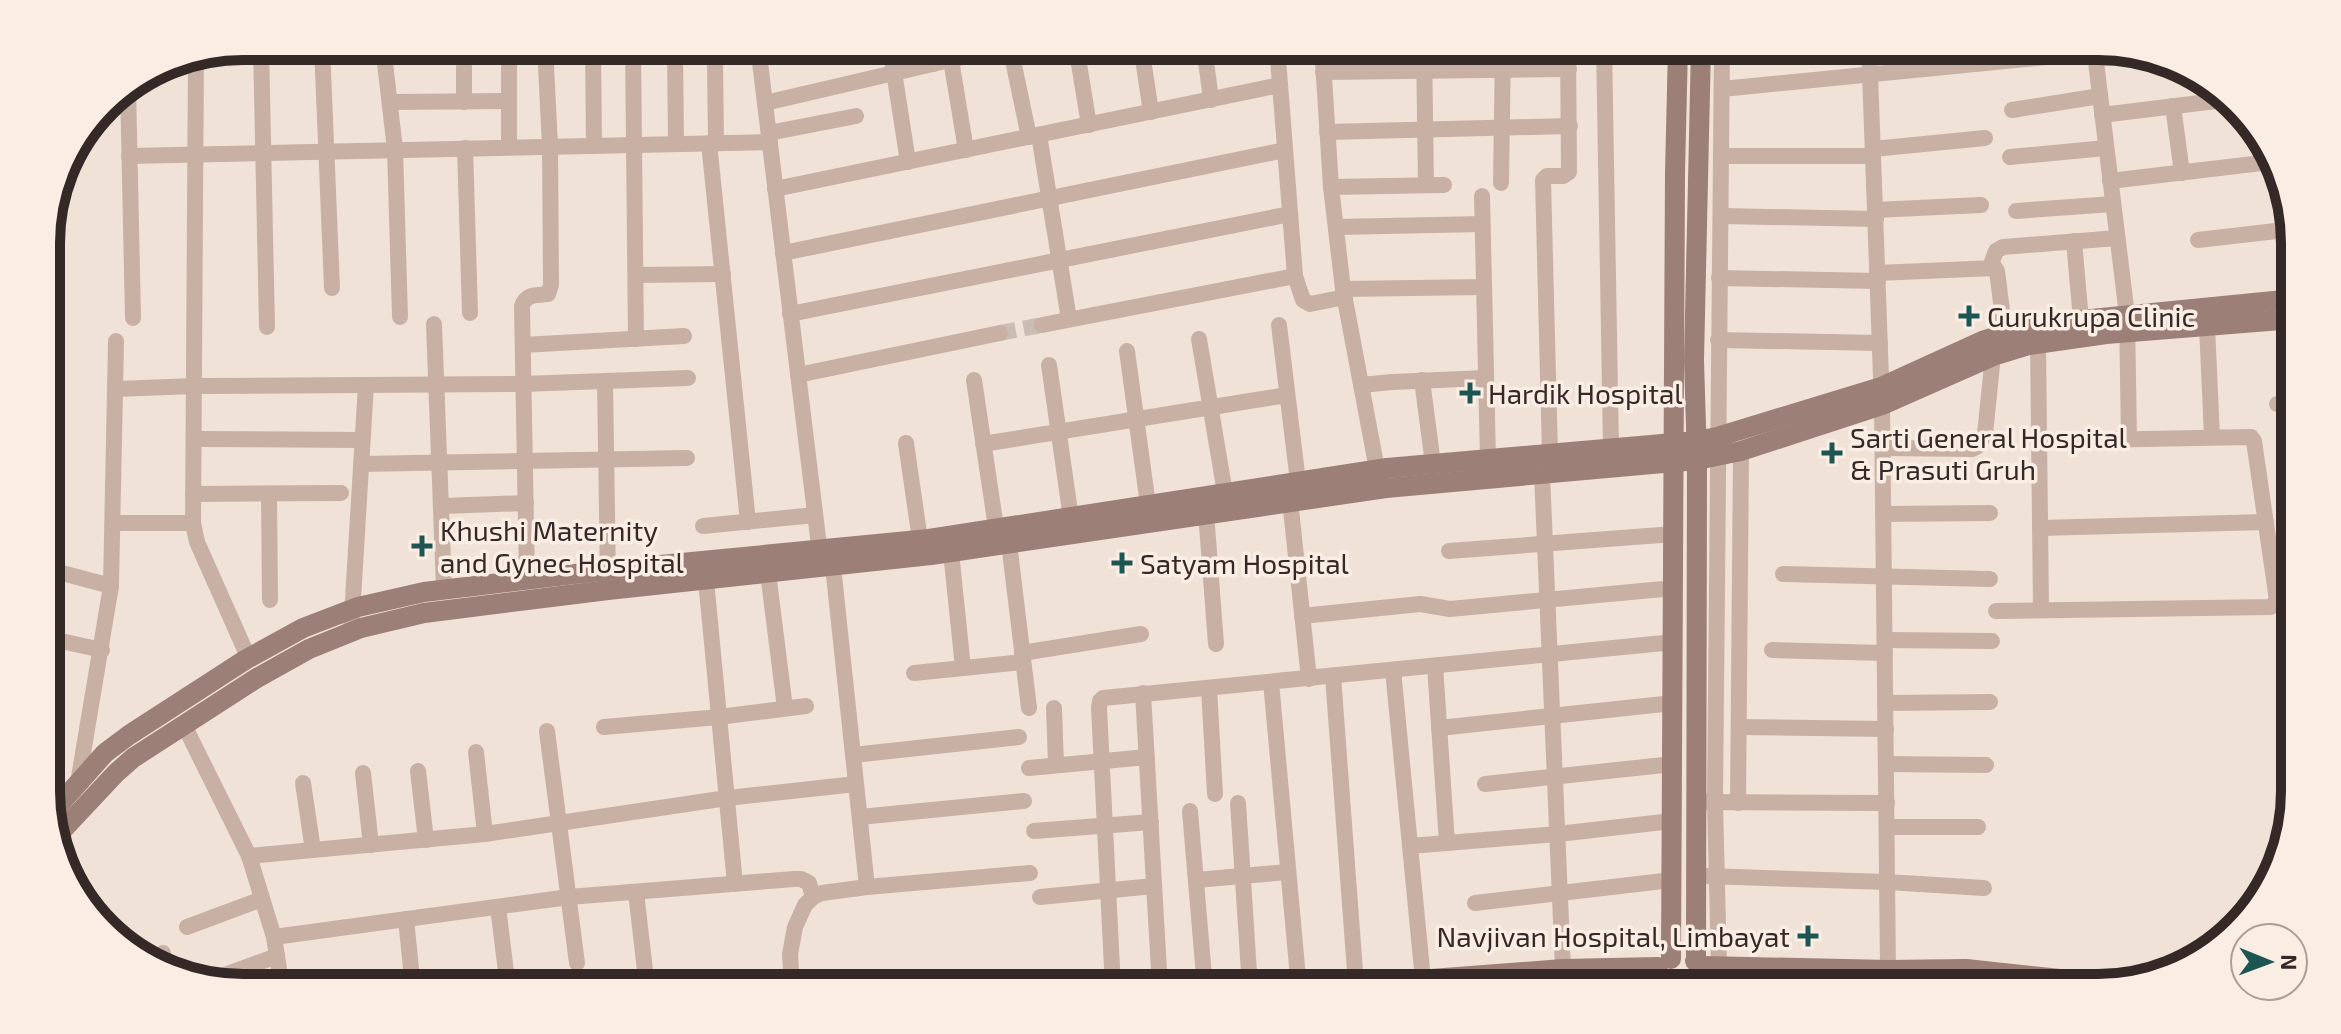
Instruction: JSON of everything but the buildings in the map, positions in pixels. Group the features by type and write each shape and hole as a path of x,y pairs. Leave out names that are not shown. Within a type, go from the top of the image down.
{"street":[{"path":"261,60 267,327"},
{"path":"322,60 332,288"},
{"path":"385,60 395,149 400,317"},
{"path":"527,580 522,306 529,296 548,294 550,290 550,146 546,60"},
{"path":"593,60 594,145"},
{"path":"633,60 636,339"},
{"path":"675,60 676,144"},
{"path":"715,60 713,143 748,522"},
{"path":"760,60 815,515 853,755 867,887"},
{"path":"893,60 908,162"},
{"path":"932,60 933,64"},
{"path":"765,103 951,60 966,150"},
{"path":"1014,60 1049,198 1069,319"},
{"path":"1078,60 1089,125"},
{"path":"1143,60 1151,112"},
{"path":"1206,60 1211,100"},
{"path":"1278,60 1295,276 1303,300 1310,304 1344,293 1484,287"},
{"path":"1323,60 1331,187 1344,293 1379,479"},
{"path":"1424,60 1426,185"},
{"path":"1501,183 1503,60"},
{"path":"1550,454 1543,180 1547,176 1563,176 1569,172 1569,60"},
{"path":"1604,60 1611,449"},
{"path":"1652,974 1665,963 1672,880 1678,60"},
{"path":"1701,60 1694,360 1707,448"},
{"path":"1710,974 1706,964 1707,448 1718,340 1722,60"},
{"path":"1869,60 1882,396 1888,970"},
{"path":"1722,89 2003,60"},
{"path":"2095,60 2127,324 2129,439"},
{"path":"509,64 509,147"},
{"path":"196,66 193,523 197,542 249,659"},
{"path":"464,67 464,102"},
{"path":"1323,72 1569,69"},
{"path":"775,189 1280,85"},
{"path":"2012,110 2100,96"},
{"path":"128,100 133,318"},
{"path":"390,102 509,101"},
{"path":"2102,115 2213,101"},
{"path":"2173,106 2182,173"},
{"path":"129,156 713,143 769,137 856,116"},
{"path":"1327,132 1570,126"},
{"path":"1722,156 1873,152 1985,138"},
{"path":"465,148 470,313"},
{"path":"2010,157 2106,148"},
{"path":"783,253 1285,150"},
{"path":"2110,181 2262,163"},
{"path":"1331,187 1444,185"},
{"path":"1482,196 1488,459"},
{"path":"2016,211 2113,204"},
{"path":"1721,216 1875,214 1981,205"},
{"path":"790,314 1290,214"},
{"path":"1336,227 1482,224"},
{"path":"2198,240 2280,231"},
{"path":"1990,267 1999,248 2117,238"},
{"path":"2074,241 2081,320"},
{"path":"1719,278 1878,277 1990,267 1997,271 1998,342 1985,434 1978,446 1972,449 1883,448"},
{"path":"636,275 723,274"},
{"path":"1042,325 1295,276"},
{"path":"1998,342 2038,343 2127,324 2281,301"},
{"path":"1707,448 1741,451 1882,396 1998,342 2045,324 2081,320 2207,326 2281,320"},
{"path":"434,324 444,589"},
{"path":"1279,325 1296,493 1302,616 1309,679"},
{"path":"2207,326 2212,437"},
{"path":"798,375 1000,333"},
{"path":"523,345 684,336"},
{"path":"1199,339 1225,493"},
{"path":"1718,340 1880,343"},
{"path":"78,783 111,586 116,341"},
{"path":"2038,343 2041,610"},
{"path":"1127,351 1148,505"},
{"path":"1049,365 1072,525"},
{"path":"115,389 523,384 688,378"},
{"path":"1361,385 1486,378"},
{"path":"974,380 1029,708"},
{"path":"1422,380 1433,464"},
{"path":"605,381 608,580"},
{"path":"351,632 366,385"},
{"path":"983,444 1287,395"},
{"path":"1379,479 1542,474 1707,448 1882,396"},
{"path":"1996,611 2271,607 2277,600 2254,441 2247,436 2038,441"},
{"path":"194,439 362,440"},
{"path":"906,443 920,540"},
{"path":"1072,525 1206,513 1379,479 1433,464 1611,449 1675,453"},
{"path":"1738,803 1741,451"},
{"path":"361,464 687,458"},
{"path":"1542,474 1563,969"},
{"path":"193,494 341,493"},
{"path":"64,828 133,758 257,678 309,649 351,632 424,613 608,580 951,552 1148,505 1225,493 1296,493"},
{"path":"269,494 270,600"},
{"path":"442,506 526,503"},
{"path":"1206,513 1216,644"},
{"path":"1883,514 1990,513"},
{"path":"703,526 815,515"},
{"path":"2040,528 2266,522"},
{"path":"113,523 193,523"},
{"path":"1449,551 1674,534"},
{"path":"61,802 105,753 129,735 303,628 352,610 444,589 527,580 706,580 768,573 920,540 1001,539"},
{"path":"951,552 963,668"},
{"path":"60,572 111,586"},
{"path":"768,573 785,708"},
{"path":"1783,574 1990,579"},
{"path":"706,580 735,884"},
{"path":"1302,616 1420,604 1450,609 1674,588"},
{"path":"914,673 1023,658 1141,634"},
{"path":"60,641 102,650"},
{"path":"1772,650 1992,641"},
{"path":"1112,974 1100,701 1107,697 1143,693 1674,642"},
{"path":"1435,666 1447,843"},
{"path":"1393,670 1422,974"},
{"path":"1333,676 1355,974"},
{"path":"1271,682 1298,974"},
{"path":"1209,688 1215,794"},
{"path":"1143,693 1159,974"},
{"path":"1885,703 1990,702"},
{"path":"1439,728 1673,703"},
{"path":"604,727 806,706"},
{"path":"1054,708 1056,765"},
{"path":"184,725 249,856 274,937 280,974"},
{"path":"1739,727 1886,729"},
{"path":"547,731 577,963"},
{"path":"853,755 1019,737"},
{"path":"476,752 485,834"},
{"path":"1029,768 1147,757"},
{"path":"1485,784 1673,764"},
{"path":"1886,764 1986,765"},
{"path":"418,771 426,840"},
{"path":"363,773 371,845"},
{"path":"303,783 313,850"},
{"path":"249,856 485,834 727,798 856,784"},
{"path":"860,817 1024,801"},
{"path":"1706,802 1887,803"},
{"path":"1238,803 1249,974"},
{"path":"1190,811 1204,974"},
{"path":"1410,846 1672,821"},
{"path":"1034,831 1151,822"},
{"path":"1887,827 1978,827"},
{"path":"1196,880 1288,872"},
{"path":"791,974 790,954 795,927 805,905 822,893 1030,873"},
{"path":"1706,876 1984,888"},
{"path":"274,937 569,897 801,879 809,883 813,897"},
{"path":"1475,903 1672,880"},
{"path":"1040,897 1154,886"},
{"path":"636,892 645,974"},
{"path":"187,927 262,899"},
{"path":"498,907 506,974"},
{"path":"406,919 412,974"},
{"path":"228,974 277,956"},
{"path":"1499,974 1665,963 1683,958 1706,964 1888,970 1966,969 2013,974"}],"tunnel":[{"path":"1000,333 1042,325"}],"place":[{"name":"Gurukrupa Clinic","path":"1969,316"},
{"name":"Hardik Hospital","path":"1470,393"},
{"name":"Sarti General Hospital & Prasuti Gruh","path":"1832,453"},
{"name":"Khushi Maternity and Gynec Hospital","path":"422,546"},
{"name":"Satyam Hospital","path":"1122,563"},
{"name":"Navjivan Hospital, Limbayat","path":"1808,936"}]}
